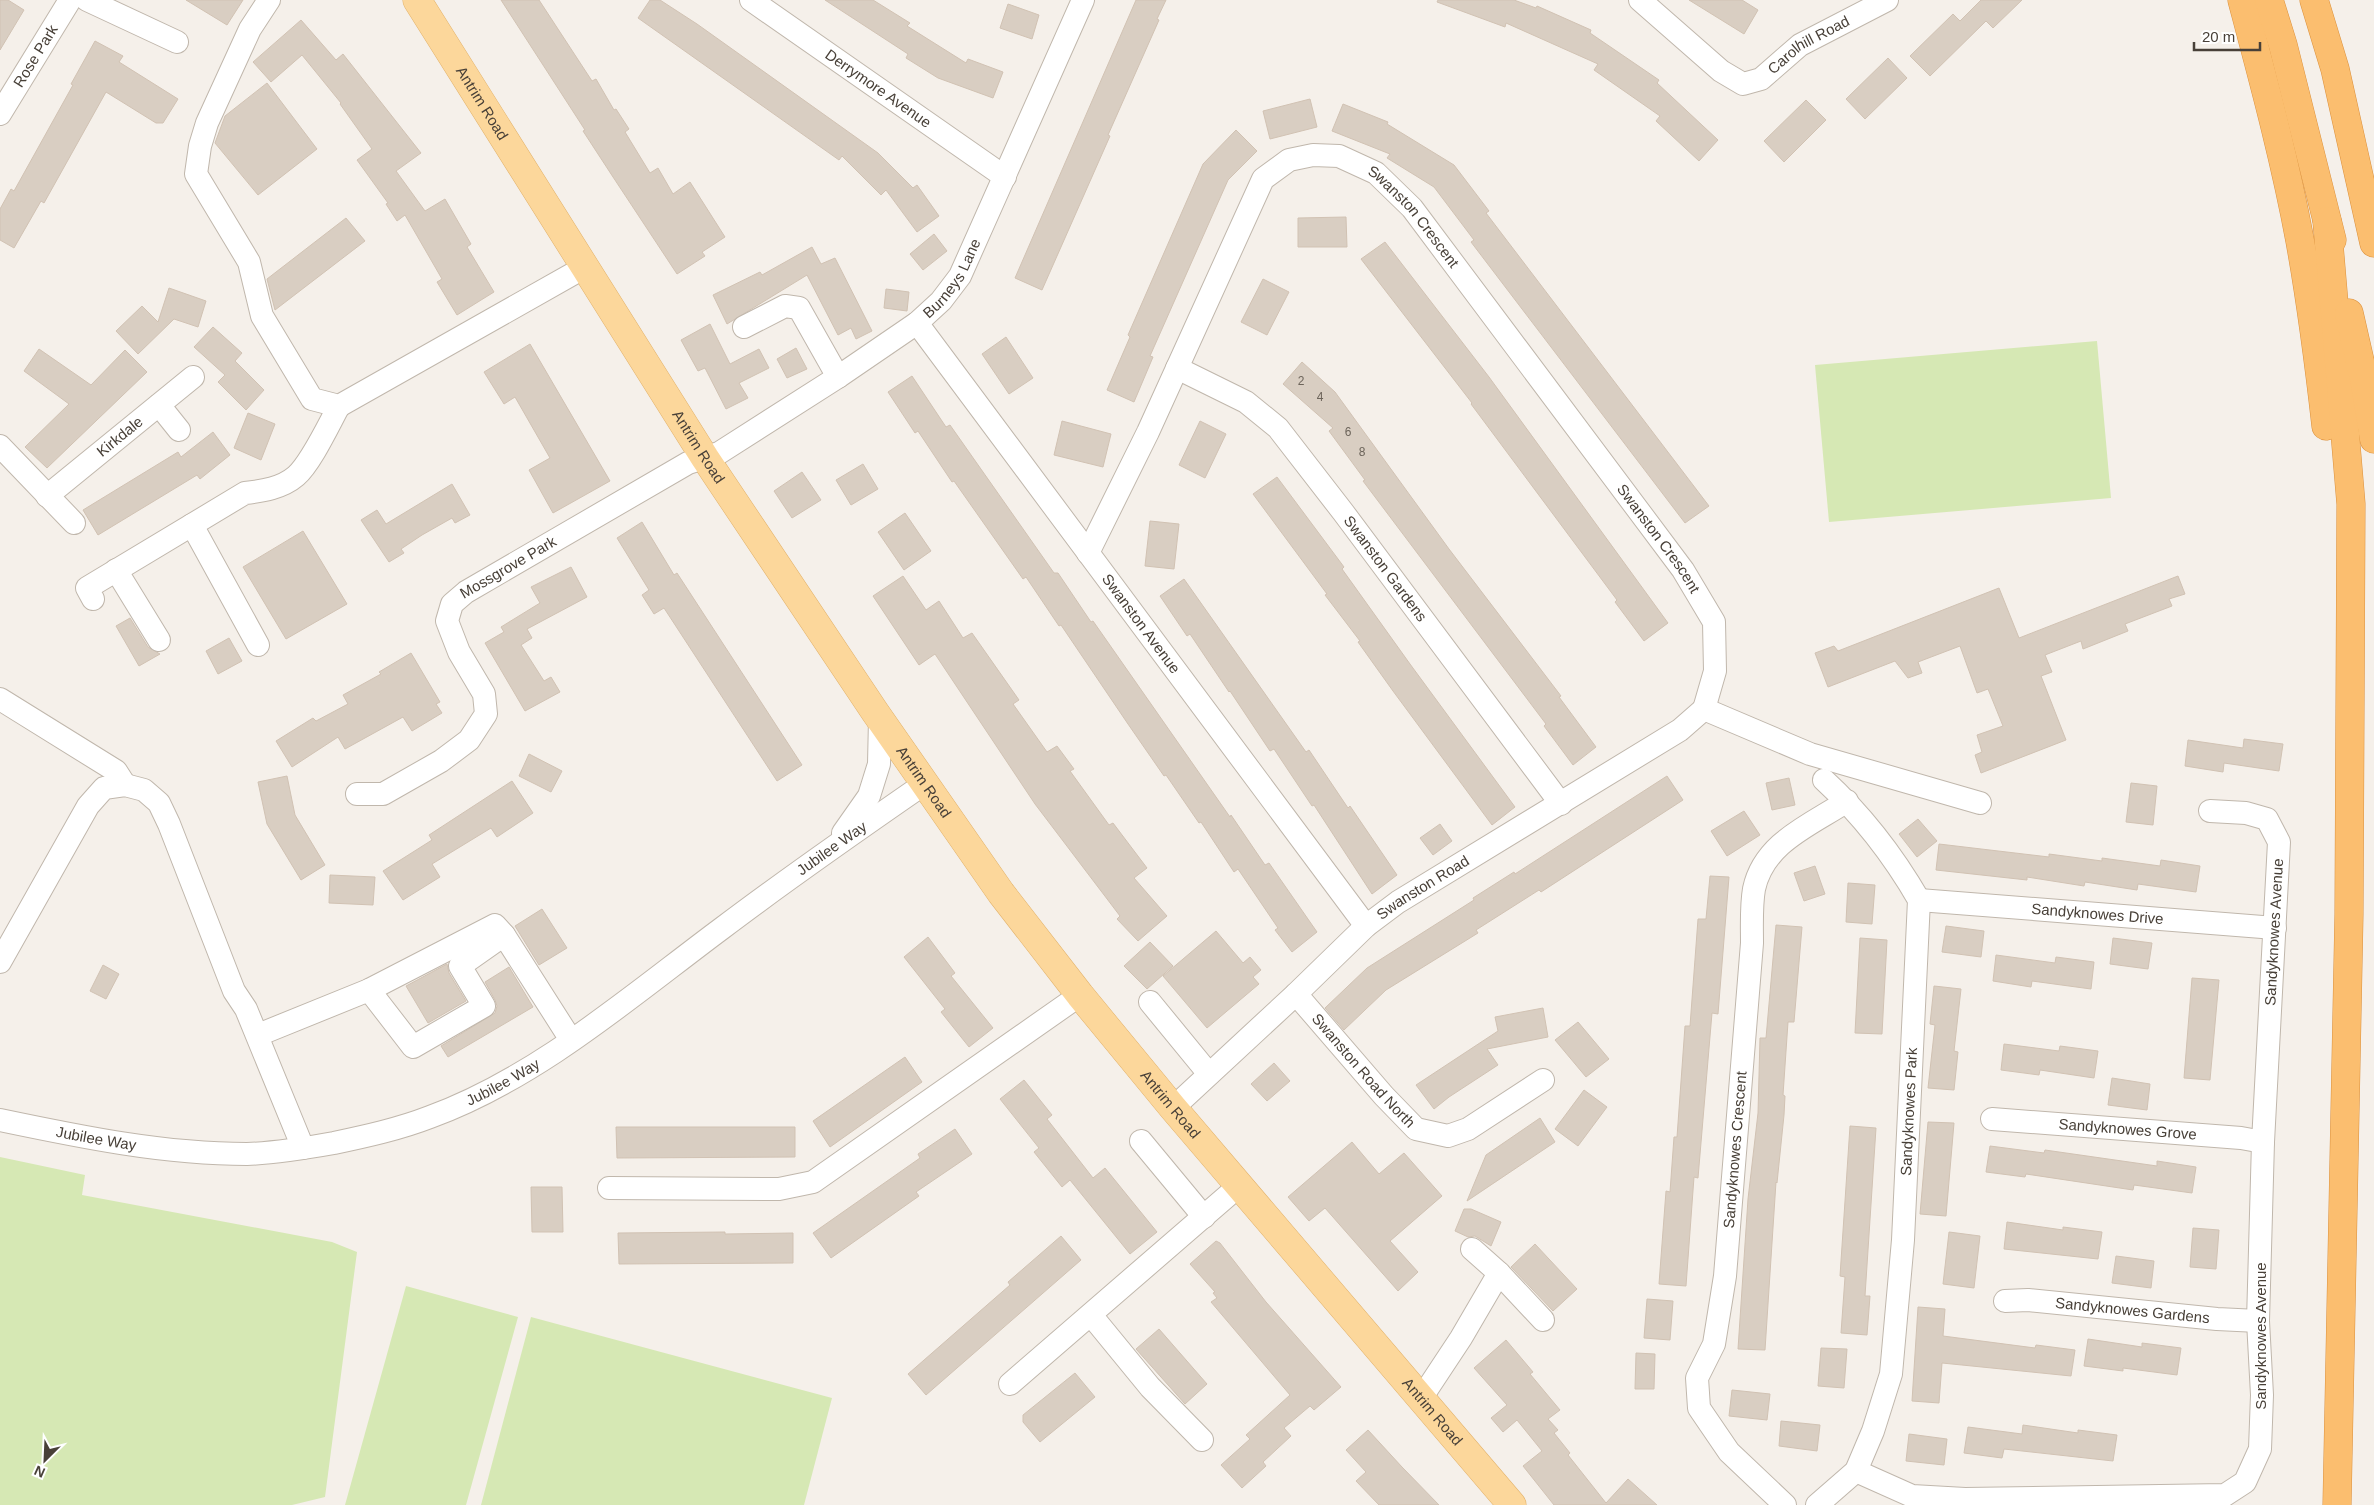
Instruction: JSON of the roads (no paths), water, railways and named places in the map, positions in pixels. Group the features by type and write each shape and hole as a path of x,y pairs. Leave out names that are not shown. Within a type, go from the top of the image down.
{"highway":[{"path":"2242,0 2266,87 2300,240 2319,361 2350,628"},
{"path":"2269,0 2283,45 2327,221 2364,379 2374,439"},
{"path":"2314,0 2335,69 2374,243"},
{"path":"2364,193 2374,228"},
{"path":"2327,221 2351,504 2349,914 2337,1505"}],"main road":[{"name":"Antrim Road","path":"417,0 706,458 924,784 1001,893 1173,1108 1422,1397 1512,1505"}],"street":[{"name":"Rose Park","path":"0,114 70,0"},
{"path":"87,0 177,42"},
{"path":"268,0 250,29 208,123 200,146 196,174 249,262 262,316 312,399 339,406"},
{"name":"Derrymore Avenue","path":"752,0 1005,177"},
{"name":"Burneys Lane","path":"706,458 719,453 838,377 917,323 941,301 960,276 1083,0"},
{"name":"Carolhill Road","path":"1640,0 1721,71 1743,84 1761,79 1800,45 1887,0"},
{"name":"Swanston Crescent","path":"1088,553 1148,432 1263,180 1289,160 1313,154 1338,156 1376,173 1412,208 1683,570 1714,622 1715,671 1704,709"},
{"path":"93,599 87,588 116,570 246,493 270,490 297,476 317,446 339,406 387,376 585,267"},
{"path":"744,327 785,306 799,308 838,377"},
{"name":"Swanston Avenue","path":"917,323 1366,926"},
{"name":"Swanston Gardens","path":"1177,368 1246,402 1278,428 1561,804"},
{"name":"Kirkdale","path":"48,496 193,377"},
{"path":"159,405 179,430"},
{"path":"0,446 74,523"},
{"name":"Mossgrove Park","path":"356,794 384,794 442,761 469,740 486,714 484,694 458,652 447,621 452,604 466,592 688,462 706,458"},
{"path":"192,525 258,645"},
{"path":"116,570 159,640"},
{"path":"0,699 116,770 125,785"},
{"path":"1704,709 1810,754 1980,803"},
{"name":"Swanston Road","path":"1173,1108 1366,926 1398,902 1680,730 1704,709"},
{"path":"833,848 869,796 879,764 880,719"},
{"path":"1824,780 1847,801 1901,868 1919,900"},
{"name":"Jubilee Way","path":"0,1120 82,1138 186,1151 248,1154 303,1148 374,1135 432,1117 494,1088 571,1040 833,848 924,784"},
{"path":"0,962 88,806 104,788 125,785 144,790 158,803 169,824 234,991 246,1008 258,1035 303,1148"},
{"name":"Sandyknowes Crescent","path":"1785,1505 1729,1452 1699,1408 1697,1378 1714,1344 1724,1276 1752,943 1754,889 1763,863 1787,837 1847,801"},
{"name":"Sandyknowes Avenue","path":"1856,1471 1912,1496 1965,1498 2225,1495 2245,1482 2260,1449 2262,1395 2258,1321 2264,1142 2279,842 2267,819 2246,813 2210,811"},
{"name":"Sandyknowes Drive","path":"1919,900 2275,928"},
{"name":"Sandyknowes Park","path":"1856,1471 1891,1374 1904,1240 1919,900"},
{"path":"258,1035 369,990 495,925 504,935 571,1040"},
{"path":"369,990 413,1046 484,1006 460,966 504,935"},
{"path":"609,1188 779,1189 813,1182 1080,994"},
{"name":"Swanston Road North","path":"1296,994 1384,1096 1416,1128 1448,1136 1468,1129 1543,1080"},
{"path":"1150,1002 1209,1074"},
{"name":"Sandyknowes Grove","path":"1992,1119 2240,1138 2264,1142"},
{"path":"1141,1141 1204,1217"},
{"path":"1010,1384 1240,1185"},
{"path":"1472,1249 1543,1320"},
{"path":"1422,1397 1461,1338 1499,1274"},
{"name":"Sandyknowes Gardens","path":"2005,1301 2028,1300 2258,1321"},
{"path":"1091,1314 1150,1386 1202,1440"},
{"path":"1817,1505 1856,1471"}]}
